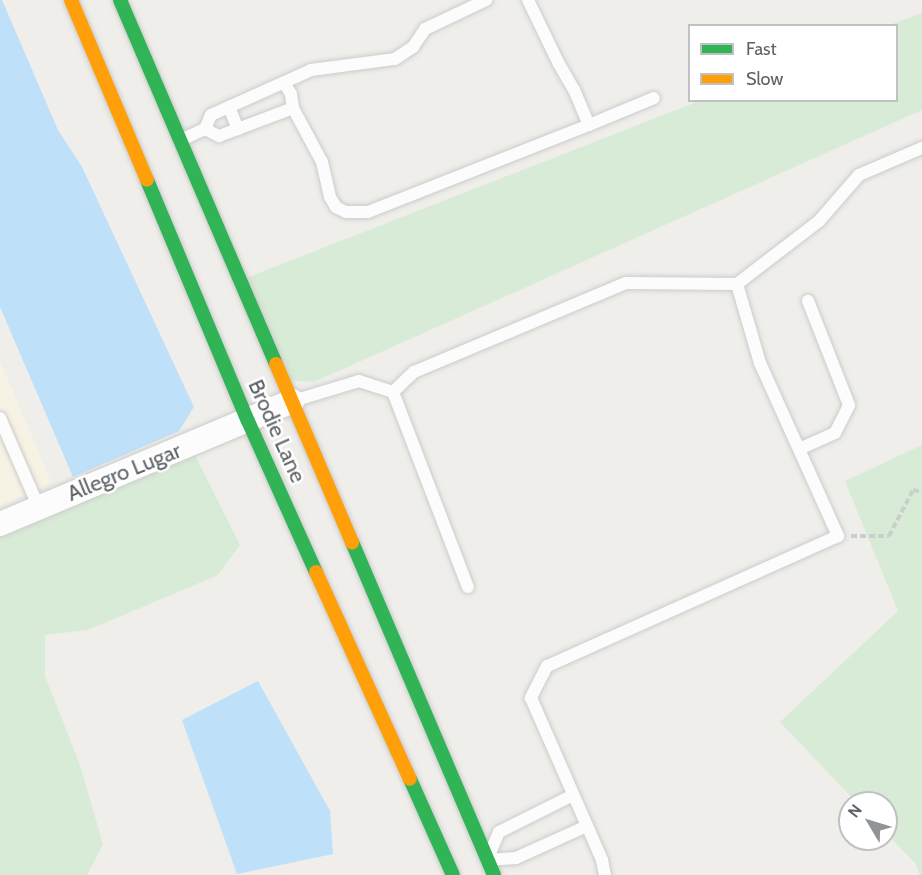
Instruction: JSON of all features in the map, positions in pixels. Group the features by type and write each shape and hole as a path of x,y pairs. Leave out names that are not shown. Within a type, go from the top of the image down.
{"main road":[{"name":"Brodie Lane","path":"71,0 248,421 468,869"},
{"name":"Brodie Lane","path":"120,0 291,401 468,869"},
{"name":"Brodie Lane","path":"468,869 494,875"}],"street":[{"name":"Allegro Lugar","path":"0,524 291,401"}],"lane":[{"path":"180,141 205,129 211,115 285,84 311,70 395,59 413,47 425,29 486,0"},
{"path":"528,0 574,90 588,125"},
{"path":"285,84 291,94 293,108 322,162 330,197 336,207 346,212 368,212 654,98"},
{"path":"229,108 238,129"},
{"path":"205,129 219,136 293,108"},
{"path":"393,392 414,372 626,283 737,284 819,222 859,175 922,148"},
{"path":"605,875 587,826 531,698 547,666 838,536 760,363 737,284"},
{"path":"799,449 836,433 849,405 808,301"},
{"path":"291,401 359,381 393,392"},
{"path":"393,392 468,587"},
{"path":"0,418 39,508"},
{"path":"468,869 499,832 573,795"},
{"path":"468,869 516,858 587,826"}],"path":[{"path":"838,536 889,536 913,490 922,492"}],"shaded area":[{"path":"0,361 51,482 0,506"}],"green space":[{"path":"922,13 922,110 314,382 283,380 241,280 696,102 898,102 898,24 893,24"},
{"path":"190,445 240,545 218,575 88,630 45,635 45,676 80,765 103,844 87,875 0,875 0,528"},
{"path":"922,445 922,875 915,863 898,845 898,791 846,791 780,722 898,611 845,481"}],"water":[{"path":"0,0 2,0 58,130 82,167 194,407 179,431 73,477 0,307"},
{"path":"258,681 330,811 333,854 237,874 182,720"}],"traffic: fast":[{"path":"120,0 276,364"},
{"path":"147,180 248,421 316,572"},
{"path":"352,542 494,875"},
{"path":"410,779 453,875"}],"traffic: slow":[{"path":"71,0 147,180"},
{"path":"276,364 352,542"},
{"path":"316,572 410,779"}]}
